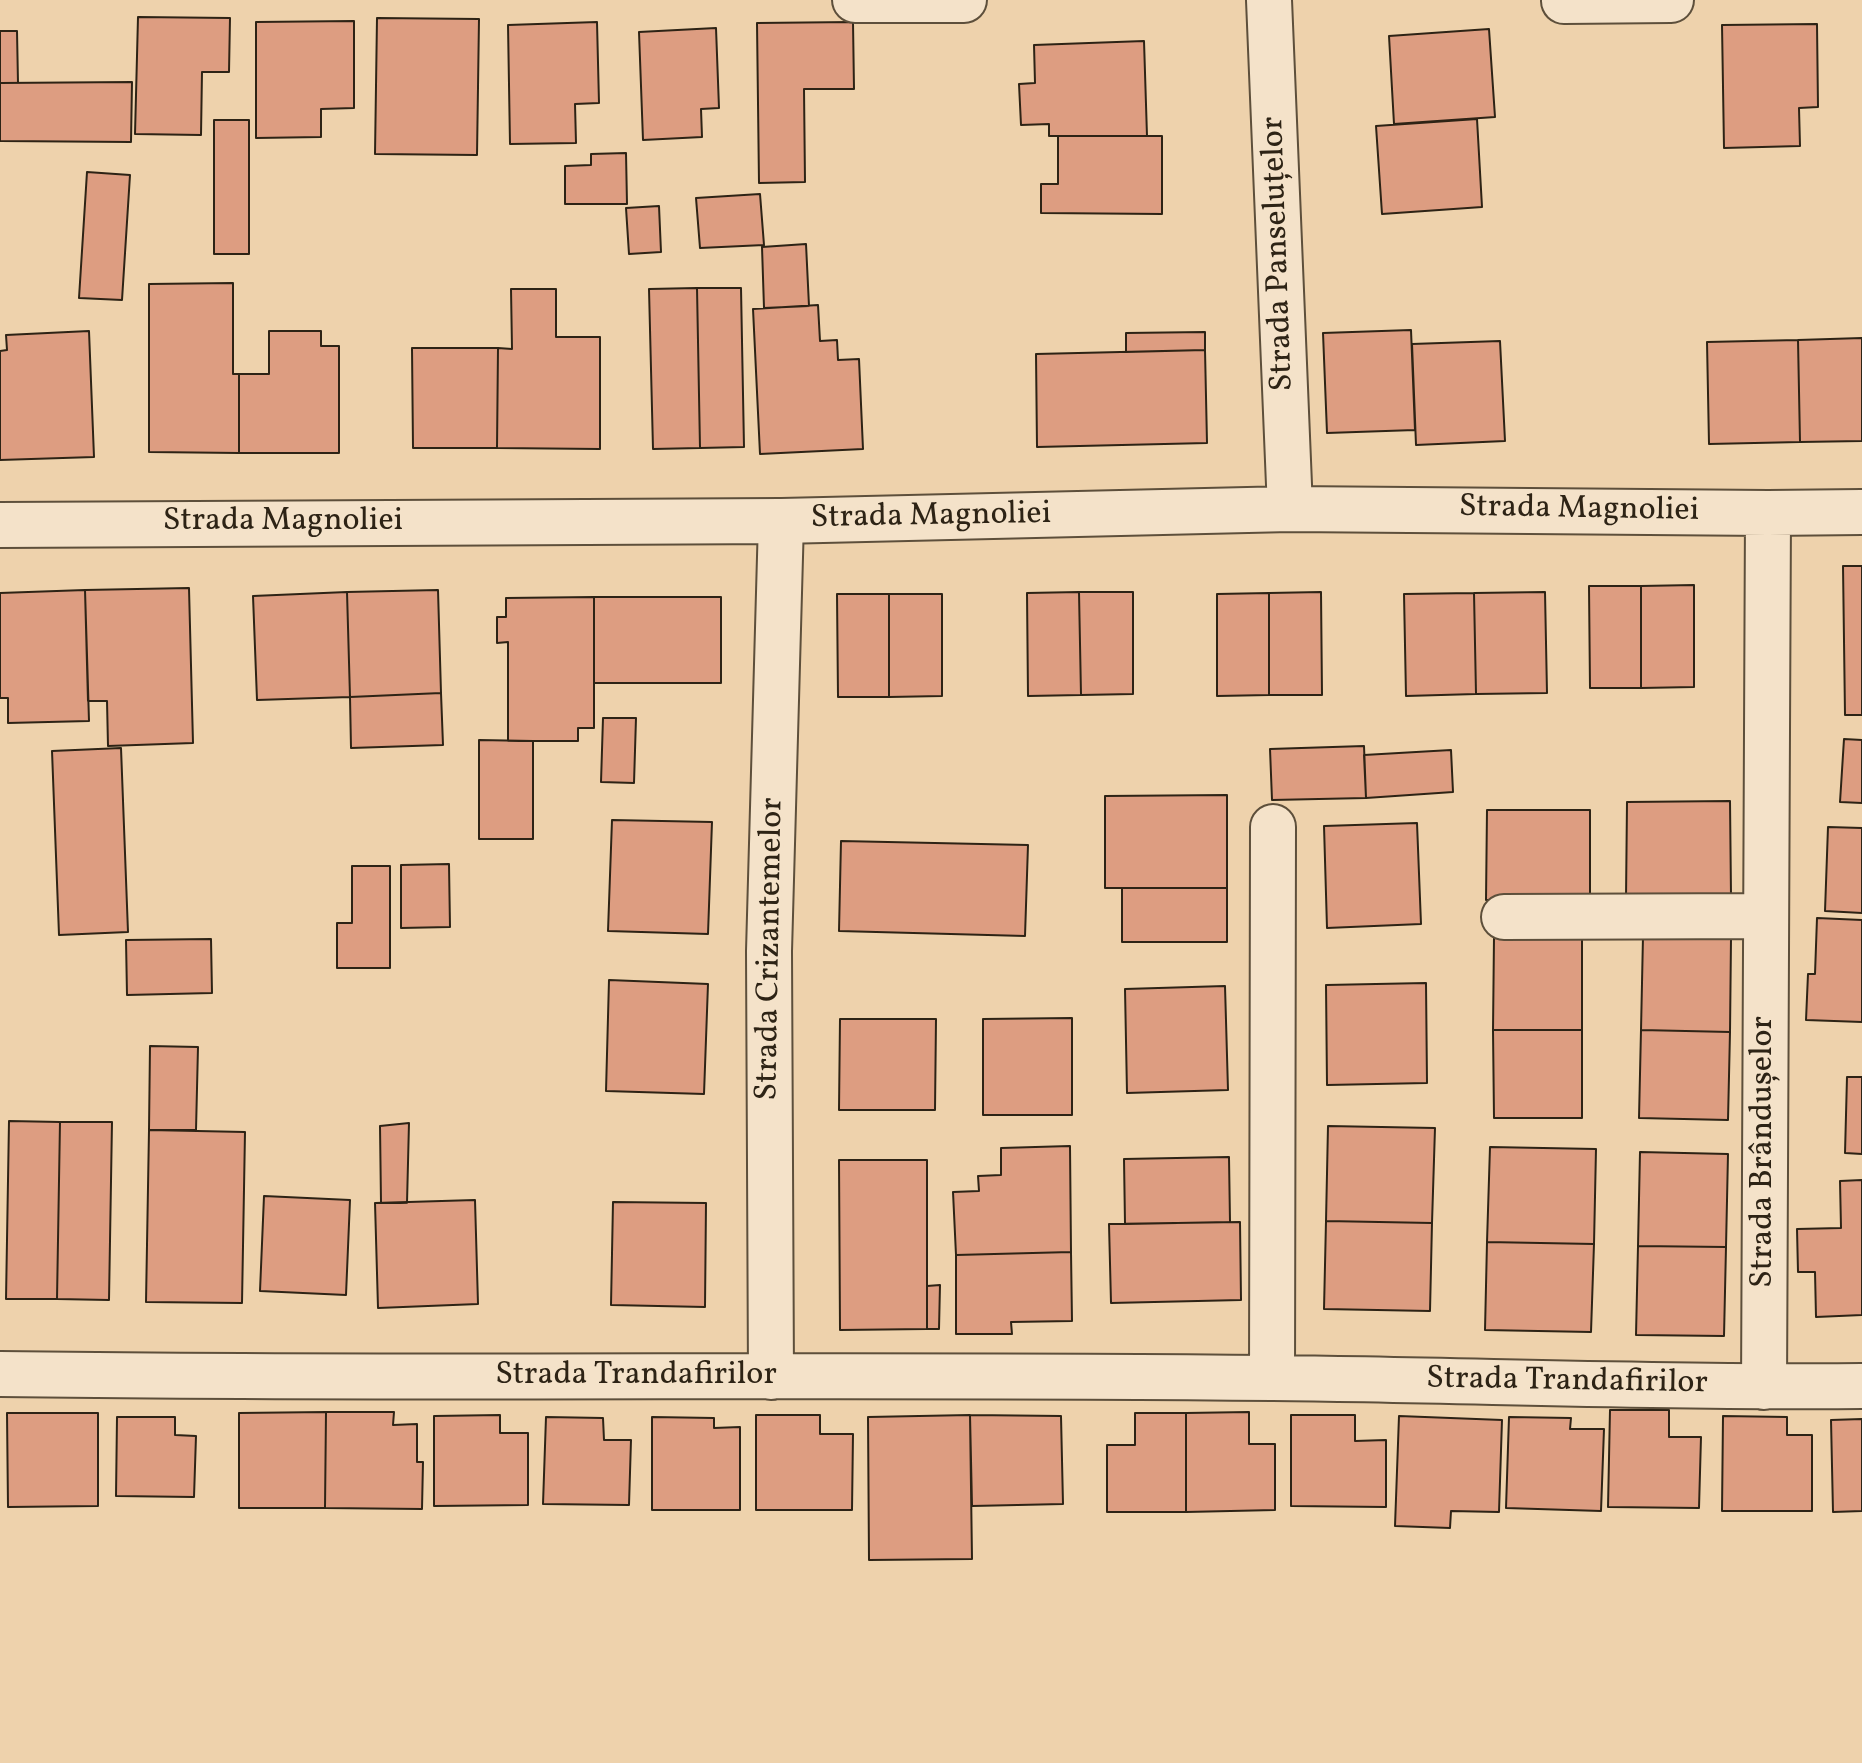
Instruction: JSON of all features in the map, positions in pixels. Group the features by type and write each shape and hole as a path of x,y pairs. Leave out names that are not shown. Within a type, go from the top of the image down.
{"street":[{"path":"855,0 964,0"},
{"name":"Strada Panseluțelor","path":"1269,0 1290,509"},
{"path":"1564,1 1671,0"},
{"name":"Strada Magnoliei","path":"0,525 781,521 1290,509 1862,512"},
{"name":"Strada Brândușelor","path":"1764,1387 1768,513"},
{"name":"Strada Crizantemelor","path":"771,1377 769,951 781,521"},
{"path":"1272,1378 1273,827"},
{"path":"1504,917 1766,916"},
{"name":"Strada Trandafirilor","path":"0,1374 188,1377 1272,1378 1862,1386"}],"building":[{"path":"138,17 230,18 229,72 202,72 201,135 135,134"},
{"path":"377,18 479,19 477,155 375,154"},
{"path":"354,21 354,108 321,109 321,137 256,138 256,22"},
{"path":"597,22 599,103 575,104 576,143 510,144 508,25"},
{"path":"853,22 854,89 804,89 805,182 759,183 757,23"},
{"path":"1817,24 1818,107 1799,108 1800,146 1724,148 1722,25"},
{"path":"716,28 719,108 701,109 702,137 643,140 639,32"},
{"path":"1489,29 1495,117 1394,124 1389,36"},
{"path":"0,31 17,31 18,83 0,83"},
{"path":"1144,41 1147,136 1049,136 1049,124 1021,125 1019,84 1035,83 1034,45"},
{"path":"132,82 131,142 0,141 0,83"},
{"path":"1477,119 1482,207 1382,214 1376,126"},
{"path":"214,120 249,120 249,254 214,254"},
{"path":"1058,136 1162,136 1162,214 1041,213 1041,184 1058,184"},
{"path":"626,153 627,204 565,204 565,166 591,165 591,154"},
{"path":"87,172 130,175 122,300 79,298"},
{"path":"760,194 764,245 700,248 696,198"},
{"path":"659,206 661,252 629,254 626,208"},
{"path":"806,244 809,306 764,308 762,247"},
{"path":"233,283 233,374 239,374 239,453 149,452 149,284"},
{"path":"697,288 700,448 653,449 649,289"},
{"path":"697,288 741,288 744,447 700,448"},
{"path":"511,289 556,289 556,337 600,337 600,449 497,448 498,348 512,349"},
{"path":"818,305 820,341 837,340 838,360 859,359 863,449 760,454 753,309"},
{"path":"1411,330 1415,430 1327,433 1323,333"},
{"path":"89,331 94,457 0,460 0,351 7,350 6,335"},
{"path":"269,331 321,331 321,346 339,346 339,453 239,453 239,374 269,374"},
{"path":"1205,332 1205,350 1126,352 1126,333"},
{"path":"1862,338 1862,441 1800,442 1798,340"},
{"path":"1798,340 1800,442 1709,444 1707,342"},
{"path":"1500,341 1505,441 1416,445 1412,344"},
{"path":"412,348 498,348 497,448 413,448"},
{"path":"1205,350 1207,443 1037,447 1036,354"},
{"path":"1843,566 1862,566 1862,715 1845,715"},
{"path":"1694,585 1694,687 1641,688 1641,586"},
{"path":"1589,586 1641,586 1641,688 1590,688"},
{"path":"189,588 193,743 108,746 107,701 88,701 85,590"},
{"path":"85,590 89,721 8,723 8,698 0,698 0,593"},
{"path":"438,590 441,693 350,697 347,592"},
{"path":"347,592 350,697 257,700 253,596"},
{"path":"1079,592 1133,592 1133,694 1081,695"},
{"path":"1079,592 1081,695 1028,696 1027,593"},
{"path":"1321,592 1322,695 1269,695 1269,593"},
{"path":"1545,592 1547,693 1476,694 1474,593"},
{"path":"1269,593 1269,695 1217,696 1217,594"},
{"path":"1474,593 1476,694 1406,696 1404,594"},
{"path":"837,594 889,594 889,697 838,697"},
{"path":"889,594 942,594 942,696 889,697"},
{"path":"594,597 594,728 578,728 578,741 508,741 508,642 497,643 497,617 506,617 506,598"},
{"path":"594,597 721,597 721,683 594,683"},
{"path":"441,693 443,745 351,748 350,697"},
{"path":"603,718 636,718 634,783 601,782"},
{"path":"1844,739 1862,740 1862,803 1840,802"},
{"path":"479,740 533,741 533,839 479,839"},
{"path":"1364,746 1366,798 1272,800 1270,749"},
{"path":"121,748 128,932 59,935 52,751"},
{"path":"1451,750 1453,792 1366,798 1364,755"},
{"path":"1227,795 1227,888 1105,888 1105,796"},
{"path":"1730,801 1731,896 1626,898 1627,802"},
{"path":"1487,810 1590,810 1590,900 1486,900"},
{"path":"612,820 712,822 708,934 608,931"},
{"path":"1417,823 1421,924 1327,928 1324,826"},
{"path":"1828,827 1862,828 1862,913 1825,911"},
{"path":"841,841 1028,845 1025,936 839,931"},
{"path":"449,864 450,927 401,928 401,865"},
{"path":"352,866 390,866 390,968 337,968 337,923 352,923"},
{"path":"1122,888 1227,888 1227,942 1122,942"},
{"path":"1817,918 1862,920 1862,1022 1806,1020 1808,974 1815,974"},
{"path":"1582,936 1582,1030 1493,1030 1494,937"},
{"path":"1643,936 1731,938 1730,1032 1641,1030"},
{"path":"211,939 212,993 127,995 126,940"},
{"path":"609,980 708,984 704,1094 606,1091"},
{"path":"1426,983 1427,1083 1327,1085 1326,985"},
{"path":"1225,986 1228,1090 1127,1093 1125,989"},
{"path":"1072,1018 1072,1115 983,1115 983,1019"},
{"path":"840,1019 936,1019 935,1110 839,1110"},
{"path":"1493,1030 1582,1030 1582,1118 1494,1118"},
{"path":"1641,1030 1730,1032 1728,1120 1639,1118"},
{"path":"150,1046 198,1047 196,1130 149,1130"},
{"path":"1847,1077 1862,1077 1862,1154 1845,1153"},
{"path":"9,1121 60,1122 57,1299 6,1299"},
{"path":"60,1122 112,1122 109,1300 57,1299"},
{"path":"409,1123 407,1203 381,1203 380,1126"},
{"path":"1328,1126 1435,1128 1432,1223 1326,1221"},
{"path":"149,1130 245,1132 242,1303 146,1302"},
{"path":"1070,1146 1071,1252 956,1255 953,1192 979,1191 978,1176 1001,1175 1001,1148"},
{"path":"1490,1147 1596,1149 1594,1244 1487,1242"},
{"path":"1640,1152 1728,1154 1726,1247 1638,1246"},
{"path":"1229,1157 1230,1222 1125,1224 1124,1159"},
{"path":"839,1160 927,1160 927,1329 840,1330"},
{"path":"1862,1180 1862,1315 1816,1317 1815,1272 1798,1272 1797,1229 1841,1228 1840,1181"},
{"path":"264,1196 350,1200 346,1295 260,1291"},
{"path":"475,1200 478,1304 378,1308 375,1203"},
{"path":"613,1202 706,1203 705,1307 611,1305"},
{"path":"1326,1221 1432,1223 1430,1311 1324,1309"},
{"path":"1240,1222 1241,1300 1111,1303 1109,1224"},
{"path":"1487,1242 1594,1244 1591,1332 1485,1330"},
{"path":"1638,1246 1726,1247 1724,1336 1636,1335"},
{"path":"1071,1252 1072,1321 1011,1322 1012,1334 956,1334 956,1255"},
{"path":"940,1285 939,1329 927,1329 927,1286"},
{"path":"1610,1410 1669,1410 1669,1437 1701,1437 1699,1508 1608,1507"},
{"path":"326,1412 325,1508 239,1508 239,1413"},
{"path":"326,1412 394,1412 393,1425 417,1424 417,1462 423,1462 422,1509 325,1508"},
{"path":"1249,1412 1249,1444 1275,1444 1275,1510 1186,1512 1186,1413"},
{"path":"7,1413 98,1413 98,1506 8,1507"},
{"path":"1135,1413 1186,1413 1186,1512 1107,1512 1107,1445 1135,1445"},
{"path":"500,1415 500,1433 528,1433 528,1505 434,1506 434,1416"},
{"path":"756,1415 820,1415 820,1434 853,1434 852,1510 756,1510"},
{"path":"970,1415 972,1559 869,1560 868,1417"},
{"path":"970,1415 1061,1416 1063,1504 972,1506"},
{"path":"1291,1415 1355,1415 1355,1441 1386,1440 1386,1507 1291,1506"},
{"path":"1399,1416 1502,1420 1499,1512 1451,1511 1450,1528 1395,1526"},
{"path":"1723,1416 1787,1417 1787,1435 1812,1435 1812,1511 1722,1511"},
{"path":"117,1417 175,1417 175,1435 196,1436 194,1497 116,1496"},
{"path":"546,1417 603,1418 604,1440 631,1440 629,1505 543,1504"},
{"path":"652,1417 714,1418 714,1428 740,1427 740,1510 652,1510"},
{"path":"1509,1417 1571,1418 1570,1429 1604,1429 1601,1511 1506,1508"},
{"path":"1862,1419 1862,1511 1833,1512 1831,1420"}]}
